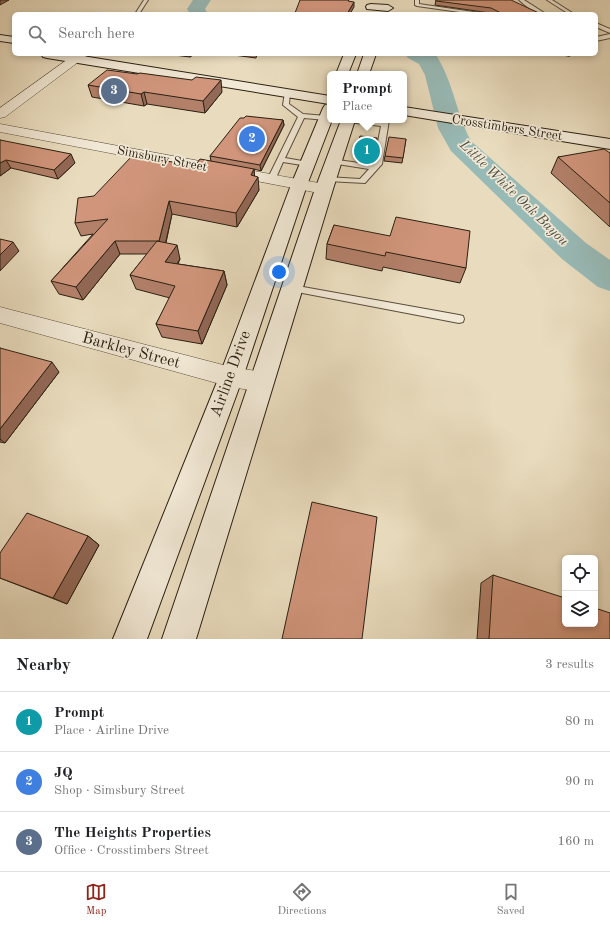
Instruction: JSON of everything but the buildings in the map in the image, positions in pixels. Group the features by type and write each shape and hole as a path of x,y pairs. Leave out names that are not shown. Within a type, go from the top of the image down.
{"main road":[{"path":"371,7 389,7"},
{"path":"0,38 12,40"},
{"path":"0,47 12,49"},
{"path":"69,56 327,90"},
{"path":"113,56 287,93 327,109"},
{"path":"343,71 349,56"},
{"path":"364,71 369,56"},
{"name":"Crosstimbers Street","path":"408,107 559,129 610,144"},
{"name":"Airline Drive","path":"130,639 231,377 304,174 331,123"},
{"name":"Airline Drive","path":"178,639 328,176 335,123"},
{"name":"Crosstimbers Street","path":"559,129 580,125"}],"street":[{"path":"0,114 80,57"},
{"name":"Simsbury Street","path":"0,128 271,180 304,174 328,176"},
{"name":"Barkley Street","path":"0,315 231,377 262,382"}],"lane":[{"path":"138,12 146,0"},
{"path":"417,0 417,5 470,12"},
{"path":"521,0 540,12"},
{"path":"549,0 569,12"},
{"path":"598,25 610,31"},
{"path":"598,39 610,36"},
{"path":"287,93 286,105 301,116 327,114"},
{"path":"271,180 301,116"},
{"path":"328,176 362,182 378,164 385,123"},
{"path":"281,160 304,174"},
{"path":"328,176 375,168"},
{"path":"292,288 459,319"}],"waterway":[{"name":"Little White Oak Bayou","path":"198,12 196,9 202,0"},
{"name":"Little White Oak Bayou","path":"419,56 428,60 436,75 451,128 460,145 574,251 610,278"}],"place":[{"name":"The Heights Properties","path":"114,91"},
{"name":"JQ","path":"252,139"},
{"name":"Prompt","path":"367,151"}]}
